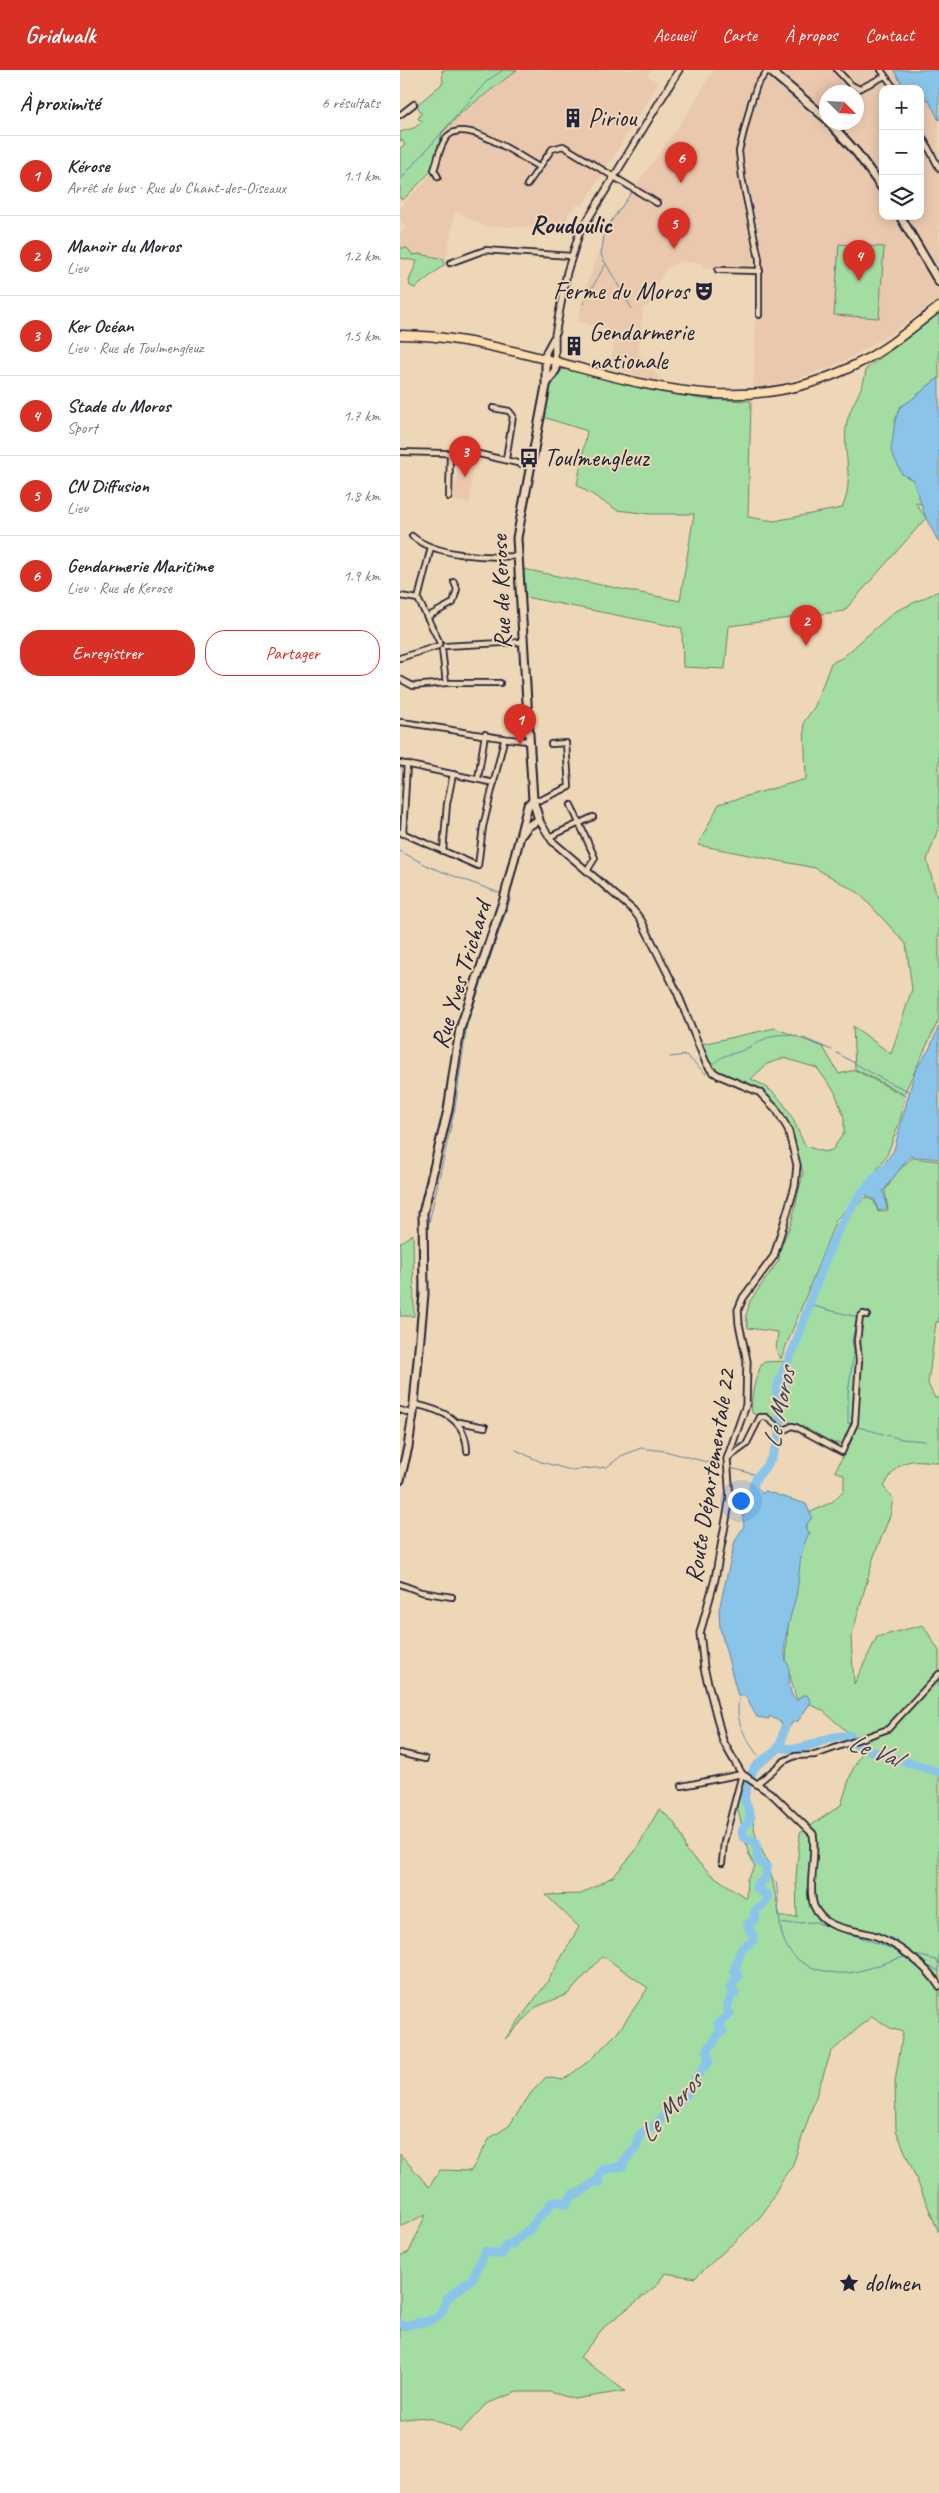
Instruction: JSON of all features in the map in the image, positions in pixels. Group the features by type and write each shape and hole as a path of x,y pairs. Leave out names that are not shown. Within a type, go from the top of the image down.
{"main road":[{"path":"768,70 819,114"},
{"path":"837,130 857,153 879,183"},
{"path":"902,220 938,280 939,288"},
{"path":"400,335 460,340 654,386 689,393 727,396 763,393 805,385 845,370 865,360 938,308 939,299"},
{"name":"Rue de Kerose","path":"538,819 534,800 529,741 516,556 519,519 546,386 546,360"},
{"name":"Rue de Kerose","path":"546,386 556,369 555,362"},
{"path":"523,821 528,804 534,800"},
{"path":"523,821 529,816 538,819"},
{"path":"521,837 528,826 538,819"},
{"name":"Rue Yves Trichard","path":"400,1480 408,1447 414,1404 424,1294 423,1229 427,1195 448,1110 460,1029 504,899 521,837 523,821"}],"street":[{"name":"Rue de Kerose","path":"555,362 555,335 571,256 582,228 679,70"},
{"path":"759,315 760,271 739,164 739,151 757,85 768,70"},
{"path":"837,70 850,84 859,89 885,76"},
{"path":"881,70 892,85"},
{"path":"400,115 414,104"},
{"path":"438,178 434,170 442,144 450,134 462,130 480,134 539,167"},
{"path":"924,140 939,168"},
{"path":"527,185 552,149 563,146 657,203"},
{"path":"450,263 482,250 571,256"},
{"path":"718,270 760,271"},
{"name":"Rue de Kerose","path":"546,360 546,351 555,335"},
{"path":"494,408 509,411 513,416 506,458"},
{"path":"400,452 479,454 506,458 530,466"},
{"path":"449,498 450,454"},
{"path":"412,536 420,543 431,547 486,558 516,556"},
{"path":"431,547 418,599 441,646 446,683"},
{"path":"427,617 453,602 457,588 454,582"},
{"path":"400,596 418,599"},
{"path":"400,658 441,646 523,642"},
{"path":"400,679 413,686 446,683 500,683"},
{"path":"400,722 485,734 504,740 529,741"},
{"path":"478,779 485,734"},
{"path":"407,764 401,833 478,866 483,828 504,740"},
{"path":"534,800 540,800 569,787 566,743 550,744"},
{"path":"400,763 494,783"},
{"path":"443,851 447,804 454,774"},
{"path":"571,805 595,858 587,871"},
{"path":"549,837 593,817"},
{"name":"Route Départementale 22","path":"538,819 549,837 633,910 641,920 677,992 706,1063 712,1071 759,1092 776,1109 788,1129 797,1165 795,1186 774,1256 740,1303 738,1317 747,1361 747,1390 744,1413 727,1459 730,1498 715,1579 700,1633 701,1647 723,1741 742,1774 773,1795 813,1834 815,1854 812,1900 820,1915 836,1927 874,1936 894,1945 910,1957 939,1986"},
{"path":"727,1459 746,1445 760,1417 768,1417 781,1429 792,1426 796,1427 842,1452 855,1423 859,1360 857,1340 860,1318 863,1314 867,1315"},
{"path":"414,1404 442,1411 459,1422 485,1427"},
{"path":"400,1410 413,1414"},
{"path":"459,1422 467,1442 467,1451"},
{"path":"400,1584 421,1592 452,1597"},
{"path":"757,1784 784,1762 795,1756 815,1755 835,1746 854,1742 888,1729 939,1674"},
{"path":"400,1753 425,1759"},
{"path":"682,1786 742,1774 724,1842 722,1863"}],"shaded area":[{"path":"517,70 651,70 647,75 659,83 582,207 577,204 569,213 565,228 484,226 455,211 446,260 438,267 400,256 400,233 406,228 400,220 400,207 429,177 438,133"},
{"path":"714,70 894,70 902,85 879,85 879,220 924,220 924,101 939,94 939,299 890,334 841,363 787,382 753,387 758,265 703,268 702,263 680,262 667,268 656,286 648,307 643,307 639,353 663,382 609,367 617,332 578,322 583,296 608,225 686,115"},
{"path":"457,457 474,458 469,503 452,500 457,478"}],"green space":[{"path":"442,70 517,70 461,113 442,133 432,170 404,199 400,199 400,148 405,145 402,140 400,141 400,132 414,128 423,121 418,119 421,113 417,105 443,83"},
{"path":"839,244 884,247 879,318 834,315"},
{"path":"400,248 407,248 413,255 419,254 444,259 444,265 415,288 410,286 409,281 417,261 400,258"},
{"path":"939,314 939,378 900,407 902,474 913,480 922,505 915,502 926,518 844,611 729,626 725,669 683,667 682,628 525,597 523,569 680,601 694,514 650,514 617,510 577,485 587,431 543,417 552,381 563,369 701,399 751,401 748,517 774,521 842,508 848,488 847,420 863,384 866,369"},
{"path":"939,591 939,826 927,860 939,905 939,1019 904,1094 855,1069 853,1026 891,1054 912,989 906,944 859,893 815,868 698,845 719,804 806,779 804,722 815,706 831,663 842,658 894,612"},
{"path":"775,1028 823,1047 839,1074 855,1070 905,1096 900,1121 887,1155 858,1197 836,1220 781,1359 776,1350 778,1332 748,1328 746,1316 750,1301 779,1260 780,1248 791,1224 803,1173 792,1134 776,1105 767,1097 712,1071 702,1044","holes":["784,1058 817,1068 835,1092 844,1117 844,1133 832,1150 824,1152 805,1146 790,1115 779,1098 751,1079 767,1064"]},
{"path":"912,1158 939,1161 939,1322 936,1322 928,1384 935,1398 939,1398 939,1463 912,1461 906,1463 894,1471 884,1487 893,1499 890,1516 874,1556 851,1638 854,1684 877,1637 923,1625 939,1651 939,2233 896,2130 895,2082 903,2032 890,2028 872,2016 831,2052 792,2167 782,2179 768,2206 759,2218 695,2278 665,2273 657,2285 603,2328 580,2357 625,2391 574,2399 550,2392 517,2392 486,2404 460,2432 431,2419 417,2418 400,2421 400,2256 409,2252 426,2214 400,2227 400,2154 429,2187 440,2170 471,2171 490,2138 509,2126 531,2093 546,2077 563,2080 589,2061 618,2032 648,1988 603,1956 568,1994 536,2007 505,2039 546,1984 579,1927 546,1895 581,1894 614,1876 636,1850 659,1809 673,1821 682,1836 686,1851 712,1875 746,1898 747,1879 755,1867 749,1855 735,1798 740,1785 748,1798 757,1841 769,1864 780,1917 797,1917 796,1877 800,1833 841,1805 852,1771 865,1747 822,1710 796,1698 786,1660 789,1607 797,1558 811,1512 832,1502 844,1490 844,1475 835,1471 853,1438 843,1443 831,1443 798,1424 780,1420 775,1423 752,1413 752,1393 755,1380 763,1362 791,1361 805,1309 822,1277 828,1253 841,1220 866,1197 874,1201 878,1212 888,1210 885,1191 897,1172"},
{"path":"413,1234 414,1316 400,1316 400,1243"}],"water":[{"path":"894,70 939,70 939,120 928,99 924,101 924,85 902,85"},
{"path":"939,378 939,543 926,518 913,480 902,474 891,451 895,421 900,407"},
{"path":"939,1026 939,1159 910,1156 883,1191 887,1208 878,1211 875,1200 867,1196 866,1191 894,1150 915,1071 930,1048"},
{"path":"753,1483 763,1494 765,1491 806,1504 812,1517 805,1527 807,1532 810,1532 801,1556 798,1587 785,1646 792,1694 797,1701 802,1695 807,1695 811,1702 798,1721 793,1722 781,1738 779,1736 782,1723 770,1716 769,1719 757,1717 745,1696 738,1696 720,1628 719,1610 735,1541 744,1526 743,1517"}],"waterway":[{"path":"400,180 487,81 503,70"},
{"path":"623,185 632,192 605,230 601,255 632,309"},
{"path":"583,304 605,265"},
{"path":"400,851 430,867 502,894"},
{"path":"427,1231 455,1108 467,1024 511,897 508,896"},
{"path":"713,1065 724,1056 739,1052 768,1037 781,1035 797,1036"},
{"path":"803,1038 832,1050"},
{"path":"837,1053 884,1080 909,1091"},
{"path":"670,1057 686,1055 706,1074 707,1072"},
{"name":"Le Moros","path":"753,1495 755,1481 771,1459 780,1434 778,1383 794,1349 830,1249 840,1226 853,1205 868,1185 886,1167"},
{"path":"420,1252 421,1237"},
{"path":"416,1335 420,1269"},
{"path":"809,1305 857,1317 852,1341 854,1351 848,1393 848,1423 850,1424"},
{"path":"858,1427 901,1439 925,1441"},
{"path":"516,1450 541,1462 571,1470 607,1467 621,1456 641,1448 665,1451 722,1466"},
{"path":"731,1468 757,1475"},
{"path":"740,1696 738,1705 740,1723 747,1739 762,1761"},
{"name":"Le Moros","path":"751,1776 755,1767 779,1747 785,1727"},
{"name":"Le Val","path":"780,1745 784,1748 794,1749 833,1737 851,1736 856,1746 939,1772"},
{"name":"Le Moros","path":"400,2323 405,2326 436,2318 444,2308 446,2299 473,2278 485,2251 501,2255 506,2245 512,2244 531,2228 551,2203 556,2201 566,2204 573,2194 580,2193 594,2182 599,2182 599,2174 603,2170 623,2166 625,2160 636,2148 640,2134 656,2124 689,2092 695,2079 709,2061 707,2052 709,2046 714,2043 716,2036 723,2031 718,2024 730,2014 727,2008 730,1998 736,1993 730,1988 738,1976 734,1971 742,1948 753,1941 753,1935 748,1924 756,1918 754,1912 767,1898 767,1895 756,1888 757,1884 766,1879 767,1867 758,1861 756,1842 743,1837 742,1831 751,1817 744,1798 748,1783"},
{"path":"765,1873 776,1882 780,1926 785,1942 789,1950 802,1963 821,1970 850,1973 904,1957"},
{"path":"782,1924 815,1922 883,1945 902,1954"},
{"path":"916,1955 936,1960 939,1964"},
{"path":"924,1964 939,1971"},
{"path":"931,1980 939,1991"}],"place":[{"name":"Piriou","path":"573,118"},
{"name":"Gendarmerie Maritime","path":"681,183"},
{"name":"CN Diffusion","path":"674,249"},
{"name":"Stade du Moros","path":"859,281"},
{"name":"Ferme du Moros","path":"704,291"},
{"name":"Gendarmerie nationale","path":"574,346"},
{"name":"Toulmengleuz","path":"529,458"},
{"name":"Ker Océan","path":"465,477"},
{"name":"Manoir du Moros","path":"806,646"},
{"name":"Kérose","path":"520,745"},
{"name":"dolmen","path":"849,2283"}],"district":[{"name":"Roudoulic","path":"571,224"}]}
